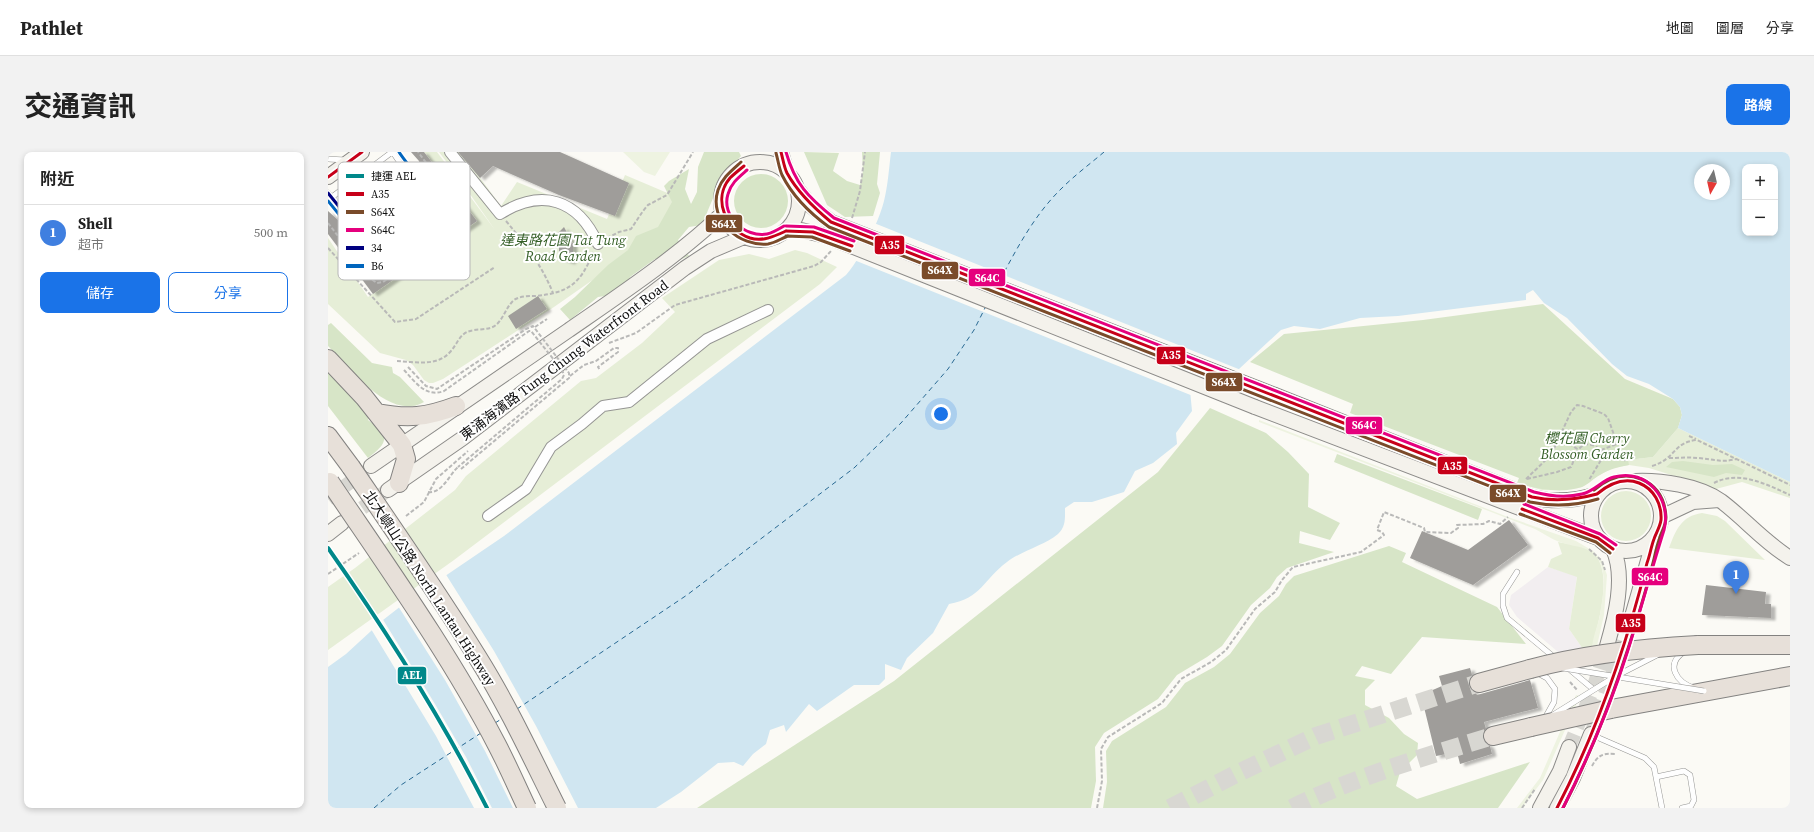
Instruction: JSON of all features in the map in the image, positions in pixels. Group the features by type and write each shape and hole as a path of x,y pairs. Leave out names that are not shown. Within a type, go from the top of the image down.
{"highway":[{"path":"328,359 374,416 402,445 406,459 393,486"},
{"path":"374,416 411,417 438,412 456,406"},
{"name":"北大嶼山公路 North Lantau Highway","path":"328,436 436,591 479,660 520,734 558,808"},
{"name":"北大嶼山公路 North Lantau Highway","path":"329,480 456,673 497,745 528,808"},
{"path":"1479,683 1536,667 1631,650 1698,645 1790,645"},
{"path":"1493,736 1538,723 1790,676"}],"main road":[{"path":"744,166 751,152"},
{"path":"781,152 787,173"},
{"path":"349,162 358,156"},
{"path":"1629,627 1661,517 1660,508 1651,491 1639,483 1626,480 1613,482 1597,494 1578,500 1545,501 1532,498 1275,395 831,222 810,205 787,173 774,165 759,162 744,166 733,174 725,185 721,199 723,213 731,227 744,237 756,240 768,240 786,231 801,230 826,236 1255,407 1598,538 1613,549 1623,551 1639,549 1651,541 1655,536"},
{"path":"328,177 338,170"},
{"path":"786,231 796,216 799,199 798,190"},
{"name":"東涌海濱路 Tung Chung Waterfront Road","path":"371,466 456,406 601,308 702,234 723,213"},
{"name":"東涌海濱路 Tung Chung Waterfront Road","path":"393,486 463,438 686,268 711,251 744,237"},
{"path":"1632,481 1658,480 1706,493 1719,500 1769,544 1790,558"},
{"path":"1597,494 1592,505 1590,516 1592,528 1598,538"},
{"path":"1661,517 1692,502 1719,500"},
{"path":"328,534 342,523"},
{"path":"1607,646 1614,621 1619,574 1617,557 1613,549"},
{"path":"1557,808 1592,734"},
{"path":"1540,808 1560,771 1569,747"}],"street":[{"path":"450,152 458,162"},
{"path":"470,177 500,214 515,205 531,200 549,200 565,206 580,215 591,228 598,244"},
{"path":"488,516 526,489 551,447 603,406 629,402 707,339 768,310"}],"lane":[{"path":"378,162 393,152 399,162"},
{"path":"328,159 337,160 358,156"},
{"path":"330,195 338,204"},
{"path":"1517,572 1504,594 1503,606 1507,618 1593,689"},
{"path":"1698,645 1689,649 1677,658 1674,664 1674,670 1684,683 1704,691"},
{"path":"1538,723 1616,676 1672,647"},
{"path":"1536,667 1616,676 1704,691"},
{"path":"1536,667 1555,689 1554,702 1538,723"},
{"path":"1592,734 1645,758 1654,767 1662,808"},
{"path":"1656,777 1684,771 1690,775 1694,800 1691,806 1682,808"}],"path":[{"path":"397,360 422,363 444,358 467,332 491,328 496,325 514,300 553,293 572,286 584,273 598,244 610,235 632,229 648,205 653,204 659,198 667,195 693,152"},
{"path":"852,220 859,195 865,152"},
{"path":"500,214 527,246 544,272 553,293"},
{"path":"328,248 338,259"},
{"name":"東涌海濱路 Tung Chung Waterfront Road","path":"605,344 636,333 675,305 814,266 825,259 833,248"},
{"path":"357,280 395,322 416,319 495,267"},
{"path":"408,367 426,386 437,389 526,329 531,326 535,327 547,319"},
{"path":"535,327 570,376"},
{"path":"404,370 420,387 427,391 439,393 529,331 532,331 562,370 564,375 562,379 458,467 444,485 433,493 428,492"},
{"path":"461,469 584,365 596,361 614,348 618,348 618,352 598,367 600,370"},
{"name":"東涌海濱路 Tung Chung Waterfront Road","path":"512,416 574,368"},
{"path":"1523,482 1551,455 1574,407 1577,405 1604,414 1608,418 1617,444 1626,462"},
{"path":"1689,436 1790,485"},
{"path":"1559,437 1579,450"},
{"path":"1652,466 1662,463 1670,458 1680,445 1688,441 1697,440"},
{"path":"1526,479 1557,472 1571,467 1579,450 1584,445 1590,444 1601,450 1604,456 1590,480"},
{"path":"1601,450 1617,444"},
{"name":"東涌海濱路 Tung Chung Waterfront Road","path":"406,516 424,502 436,479 469,450"},
{"path":"1670,458 1699,458 1716,461 1736,459"},
{"path":"1710,485 1724,478 1746,478 1790,495"},
{"path":"1097,808 1102,781 1101,749 1108,737 1162,703 1181,679 1211,662 1226,650 1256,609 1275,592 1282,580 1293,567 1361,552 1384,535 1382,532 1377,530 1384,512 1424,528 1426,532 1451,533 1458,528 1457,525 1483,524 1489,520 1500,524 1508,517"},
{"path":"328,574 358,552"},
{"path":"1570,682 1577,688"},
{"path":"1589,773 1596,759 1601,755 1618,755"}],"shaded area":[{"path":"1548,567 1577,576 1569,629 1585,652 1571,663 1517,617 1509,605 1511,595"}],"green space":[{"name":"達東路花園 Tat Tung Road Garden","path":"424,152 437,152 444,162 432,162"},
{"name":"達東路花園 Tat Tung Road Garden","path":"439,152 461,152 468,162 447,162"},
{"path":"623,152 670,152 655,176 644,172"},
{"path":"704,152 739,152 741,156 722,181 702,225 689,227 678,240 689,256 672,263 655,259 630,277 626,293 598,297 570,320 560,309 575,297 608,265 628,250 636,236 658,227 672,202 664,186 669,181 689,169 685,189 691,204 697,192 698,167"},
{"path":"804,152 839,153 833,171 847,181 860,185 863,171 862,152 880,152 877,184 880,193 873,216 845,217 827,205"},
{"name":"達東路花園 Tat Tung Road Garden","path":"470,164 501,206 517,182 607,219 625,175 684,200 660,233 554,307 443,379 433,383 429,383 424,380 413,365 406,360 380,353 328,304 328,238 338,253 338,280 356,280 368,297 392,280 470,280 470,226 477,221 470,212 470,196 495,230 470,194"},
{"path":"756,174 766,174 776,178 784,186 788,196 788,206 784,216 776,224 766,228 756,228 746,224 738,216 734,206 734,196 738,186 746,178"},
{"path":"795,250 807,253 837,267 820,284 454,560 328,650 328,587 355,568 455,490 466,476 581,381 596,378 642,343 675,312 662,298 719,260 749,254 769,259"},
{"name":"櫻花園 Cherry Blossom Garden","path":"1543,304 1625,379 1673,399 1680,407 1682,415 1678,428 1653,457 1628,460 1629,465 1607,471 1585,486 1574,489 1550,490 1533,487 1517,483 1519,478 1350,413 1353,404 1250,362 1284,334 1423,320"},
{"path":"331,323 372,363 392,367 393,373 400,377 424,402 414,406 400,405 377,394 366,385 328,346 328,325"},
{"path":"328,372 371,413 368,420 372,423 377,422 384,434 381,446 368,458 328,406"},
{"path":"1210,408 1266,433 1288,452 1309,474 1308,507 1340,523 1330,540 1300,531 1299,543 1334,552 1287,568 1277,577 1270,588 1251,605 1222,646 1177,675 1158,699 1104,733 1095,747 1096,781 1091,808 697,808 894,681 1158,472"},
{"path":"1259,420 1508,517 1576,541 1593,551 1602,561 1607,575 1604,615 1594,659 1592,648 1603,598 1604,580 1600,563 1596,556 1590,551 1557,541 1535,529 1259,422"},
{"path":"1678,428 1790,482 1790,498 1742,482 1716,489 1649,468 1629,465 1613,468 1599,475 1582,487 1542,490 1517,483 1628,460 1653,457"},
{"path":"1337,454 1482,509 1478,520 1334,462"},
{"path":"1683,461 1713,465 1732,464 1745,470 1742,475 1726,473 1714,477 1666,467 1672,462"},
{"path":"1631,491 1636,492 1644,498 1650,506 1650,526 1644,534 1636,540 1621,541 1616,540 1608,534 1602,526 1601,511 1602,506 1608,498 1616,492"},
{"path":"1702,513 1717,516 1725,521 1765,560 1669,548 1680,525 1689,517"},
{"path":"1558,542 1579,546 1591,551 1598,559 1602,571 1604,584 1603,599 1591,652 1585,652 1569,629 1577,577 1548,567 1551,559 1562,554"},
{"path":"1389,546 1406,553 1402,562 1497,607 1526,644 1422,637 1391,674 1362,666 1355,676 1375,680 1365,690 1365,705 1389,718 1404,734 1418,743 1417,755 1400,772 1396,786 1417,799 1530,762 1498,808 1103,808 1107,782 1106,751 1112,741 1166,707 1185,683 1214,667 1230,654 1260,613 1279,596 1286,584 1294,576"},
{"path":"1576,695 1580,696 1543,780 1522,808 1517,808 1540,778"}],"water":[{"path":"891,152 1790,152 1790,482 1678,428 1682,415 1680,407 1673,399 1649,384 1627,376 1612,364 1567,318 1544,303 1533,290 1526,294 1526,300 1398,316 1360,318 1320,329 1294,326 1281,330 1239,369 1190,390 1192,411 1176,433 1177,444 1153,463 1135,471 1124,492 1092,502 1074,502 1065,508 1064,525 1058,534 1007,562 976,593 960,601 949,604 933,633 907,658 901,670 885,664 885,679 879,685 854,685 817,711 809,704 786,732 784,725 770,730 766,744 753,754 743,766 734,762 718,763 681,792 656,808 328,808 328,667 346,654 383,620 401,606 504,536 846,275 863,250 878,219 882,210"}],"pier":[{"path":"874,223 1241,370 1192,391 1193,396 854,260"},
{"path":"445,573 494,651 536,726 578,808 513,808 485,751 445,680 398,606"},
{"path":"382,618 466,757 492,808 474,808 436,736 371,629"}],"building":[{"path":"411,152 424,152 432,162 419,162"},
{"path":"458,152 560,152 629,183 615,216 559,195 493,166 480,178 470,166 470,162 466,162"},
{"path":"328,211 338,220 338,247 328,234"},
{"path":"470,212 477,221 470,226"},
{"path":"564,227 573,244 573,256 571,262 559,258 559,244 555,236"},
{"path":"362,280 393,280 373,294"},
{"path":"538,296 547,309 516,329 508,316"},
{"path":"1509,520 1528,545 1473,585 1410,558 1422,531 1468,550"},
{"path":"1706,585 1766,592 1765,604 1771,604 1771,618 1702,615"},
{"path":"1470,668 1472,675 1469,680 1469,685 1477,695 1530,680 1538,708 1484,722 1486,729 1483,733 1483,739 1490,746 1492,754 1460,764 1457,752 1436,756 1421,695 1442,686 1439,676"}],"ferry route":[{"path":"1000,280 1020,244 1043,209 1067,183 1104,152"},
{"path":"517,709 687,595 854,468 901,423 948,369 974,330 986,306"},
{"path":"495,723 503,718"},
{"path":"374,808 401,785 481,733"}],"tunnel":[{"path":"328,499 366,470"},
{"path":"345,520 388,490"},
{"path":"1591,734 1629,627"},
{"path":"1569,747 1593,689 1607,646"},
{"path":"1170,808 1238,773 1316,736 1479,683"},
{"path":"1292,808 1341,786 1366,777 1493,736"}],"metro line":[{"name":"AEL","path":"328,548 412,675 451,741 487,808"}],"transit line":[{"name":"A35","path":"348,162 362,152"},
{"name":"B6","path":"399,152 406,162"},
{"name":"A35","path":"781,152 786,171 791,180 801,194 831,222 1532,497 1565,500 1597,494"},
{"name":"S64C","path":"786,152 798,181 810,196 834,218 1534,492 1558,496 1570,496 1587,493 1610,478 1626,475 1637,477 1647,482 1655,489 1661,498 1666,519 1664,530 1632,638 1606,713 1563,808"},
{"name":"S64X","path":"776,153 782,175 791,190 815,216 829,227 1530,502 1548,505 1564,505 1598,499"},
{"name":"S64X","path":"741,162 724,178 718,190 716,201 722,222 737,236 757,244 776,242 788,236"},
{"name":"A35","path":"744,166 730,178 722,195 724,213 728,221 742,234 755,239 769,238 786,231"},
{"name":"A35","path":"328,177 338,170"},
{"name":"S64C","path":"747,170 733,183 729,190 727,202 731,217 743,229 751,233 767,234 784,226"},
{"name":"34","path":"328,193 338,205"},
{"name":"B6","path":"328,201 338,213"},
{"name":"S64C","path":"786,226 814,227 854,241"},
{"name":"A35","path":"786,231 813,232 852,246"},
{"name":"S64X","path":"786,236 812,237 850,251"},
{"name":"S64X","path":"1563,808 1591,749 1615,688 1666,520 1664,505 1660,494 1647,482 1641,479 1628,476 1616,478 1604,483 1594,490"},
{"name":"A35","path":"1557,808 1598,719 1630,626 1652,545 1661,520 1660,508 1656,498 1649,489 1639,483 1633,481 1616,482 1597,494"},
{"name":"S64C","path":"1524,504 1600,534 1616,545"},
{"name":"A35","path":"1522,509 1598,538 1613,549"},
{"name":"S64X","path":"1520,514 1596,542 1610,553"}],"place":[{"name":"Shell","path":"1736,594"}]}
